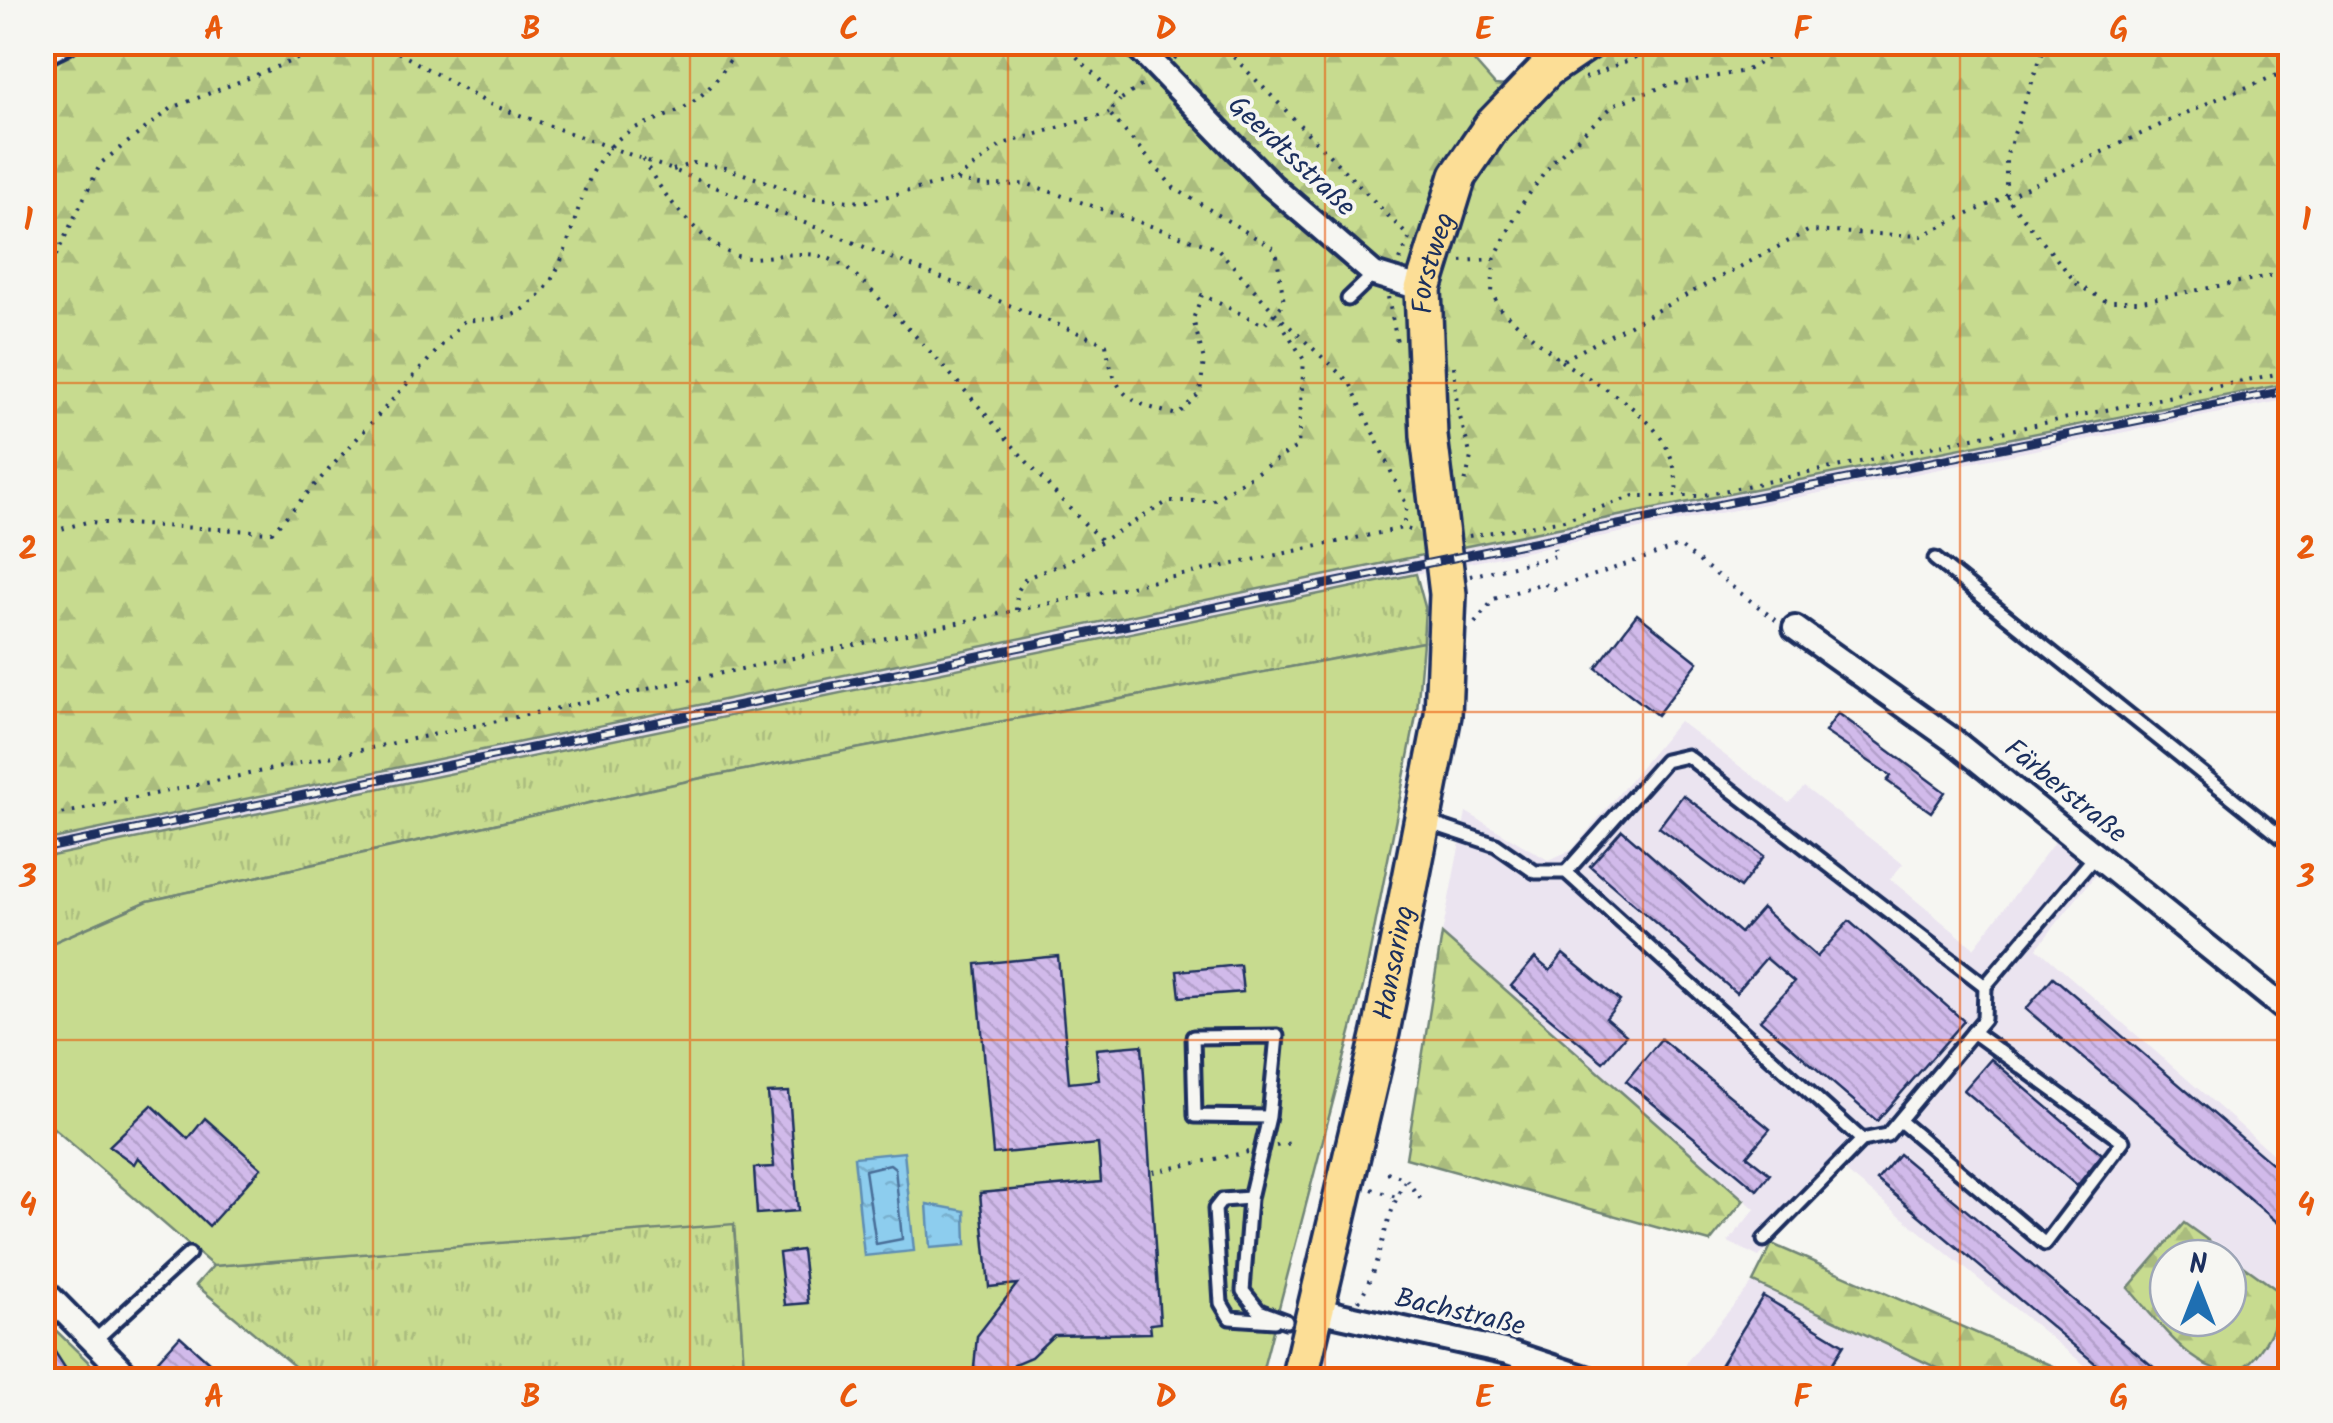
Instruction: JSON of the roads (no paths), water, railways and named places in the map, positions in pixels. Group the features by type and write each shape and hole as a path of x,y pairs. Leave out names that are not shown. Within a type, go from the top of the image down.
{"main road":[{"name":"Forstweg","path":"1442,541 1424,378 1396,282 1420,236 1492,126 1547,70 1587,42"},
{"name":"Hansaring","path":"1299,1380 1303,1318 1438,826 1448,594 1442,541"}],"street":[{"path":"42,54 66,42"},
{"name":"Geerdtsstraße","path":"1133,42 1271,185 1396,282"},
{"name":"Färberstraße","path":"1795,628 1954,741 2290,1013"},
{"path":"42,1288 132,1380"},
{"name":"Bachstraße","path":"1303,1318 1349,1318 1508,1352 1592,1380"}],"lane":[{"path":"1348,299 1396,282"},
{"path":"1935,558 2290,844"},
{"path":"1566,872 1665,761 1687,756 1985,986"},
{"path":"1438,826 1496,845 1535,872 1566,872 1862,1140"},
{"path":"1764,1240 1862,1140 1887,1135 1900,1121 1984,1018 1985,986 2096,855"},
{"path":"1900,1121 2045,1244 2124,1142 1974,1032"},
{"path":"1269,1117 1195,1116 1194,1038 1277,1036 1269,1117 1250,1198 1245,1297 1259,1311 1303,1318"},
{"path":"1250,1198 1222,1200 1215,1208 1223,1310 1238,1320 1303,1318"},
{"path":"94,1341 189,1254"}],"water":[{"path":"904,1152 914,1251 864,1256 854,1157"},
{"path":"927,1204 965,1211 966,1245 930,1248"}],"railway":[{"path":"42,849 2290,390"}]}
